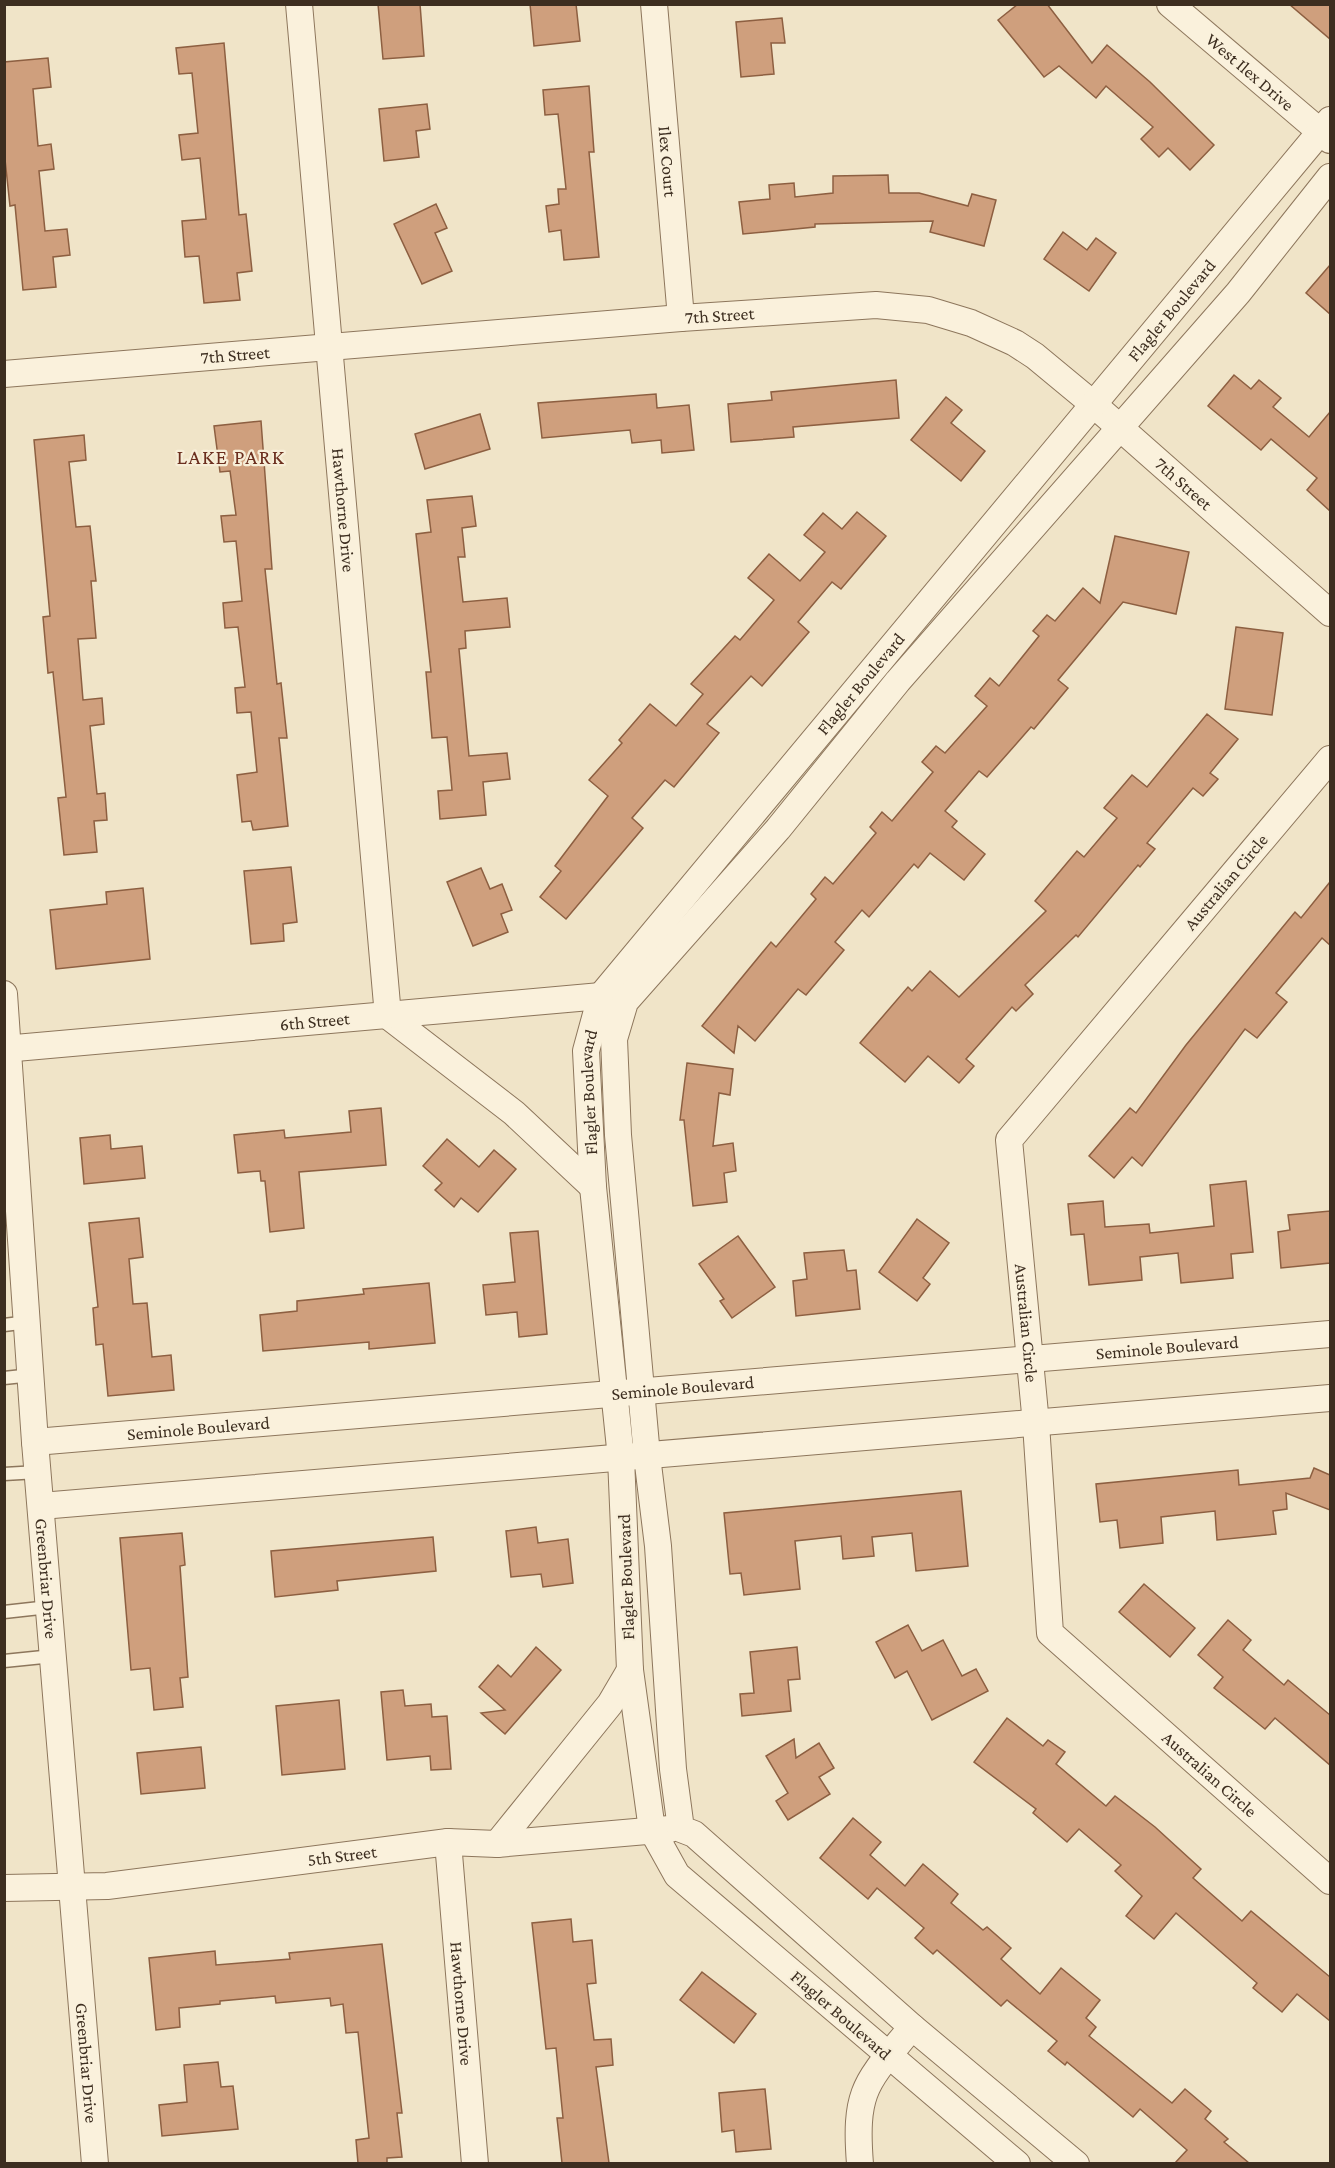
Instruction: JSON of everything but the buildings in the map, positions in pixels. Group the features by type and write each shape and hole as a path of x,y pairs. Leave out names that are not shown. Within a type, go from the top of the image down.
{"street":[{"name":"Hawthorne Drive","path":"298,4 388,1016"},
{"name":"Ilex Court","path":"654,4 681,318"},
{"name":"West Ilex Drive","path":"1170,4 1327,130"},
{"name":"Flagler Boulevard","path":"1017,2163 677,1875 652,1830 630,1670 621,1458 593,1187 586,1052 613,999 1094,404 1327,130"},
{"name":"Flagler Boulevard","path":"681,1828 673,1768 658,1546 647,1456 618,1135 613,999 771,837 898,681 1030,533 1119,426 1238,293 1330,177"},
{"name":"7th Street","path":"4,374 681,318 876,305 928,310 970,322 1015,343 1035,356 1094,404 1330,613"},
{"name":"Australian Circle","path":"1330,759 1009,1140 1036,1424 1050,1633 1330,1881"},
{"name":"Greenbriar Drive","path":"4,994 16,1323 32,1375 35,1442 95,2163"},
{"name":"6th Street","path":"7,1049 613,999"},
{"path":"388,1016 514,1113 593,1187"},
{"name":"Seminole Boulevard","path":"35,1442 1330,1334"},
{"path":"41,1506 1330,1398"},
{"path":"497,1844 610,1704 630,1670"},
{"path":"681,1828 694,1834 912,2026 1076,2163"},
{"name":"5th Street","path":"4,1888 107,1886 448,1842 497,1844 681,1828"},
{"name":"Hawthorne Drive","path":"448,1842 474,2163"},
{"path":"860,2163 857,2130 863,2093 912,2026"}],"lane":[{"path":"4,1378 32,1375"},
{"path":"4,1474 38,1472"},
{"path":"4,1612 49,1607"},
{"path":"4,1661 54,1656"}],"district":[{"name":"LAKE PARK","path":"231,457"}]}
